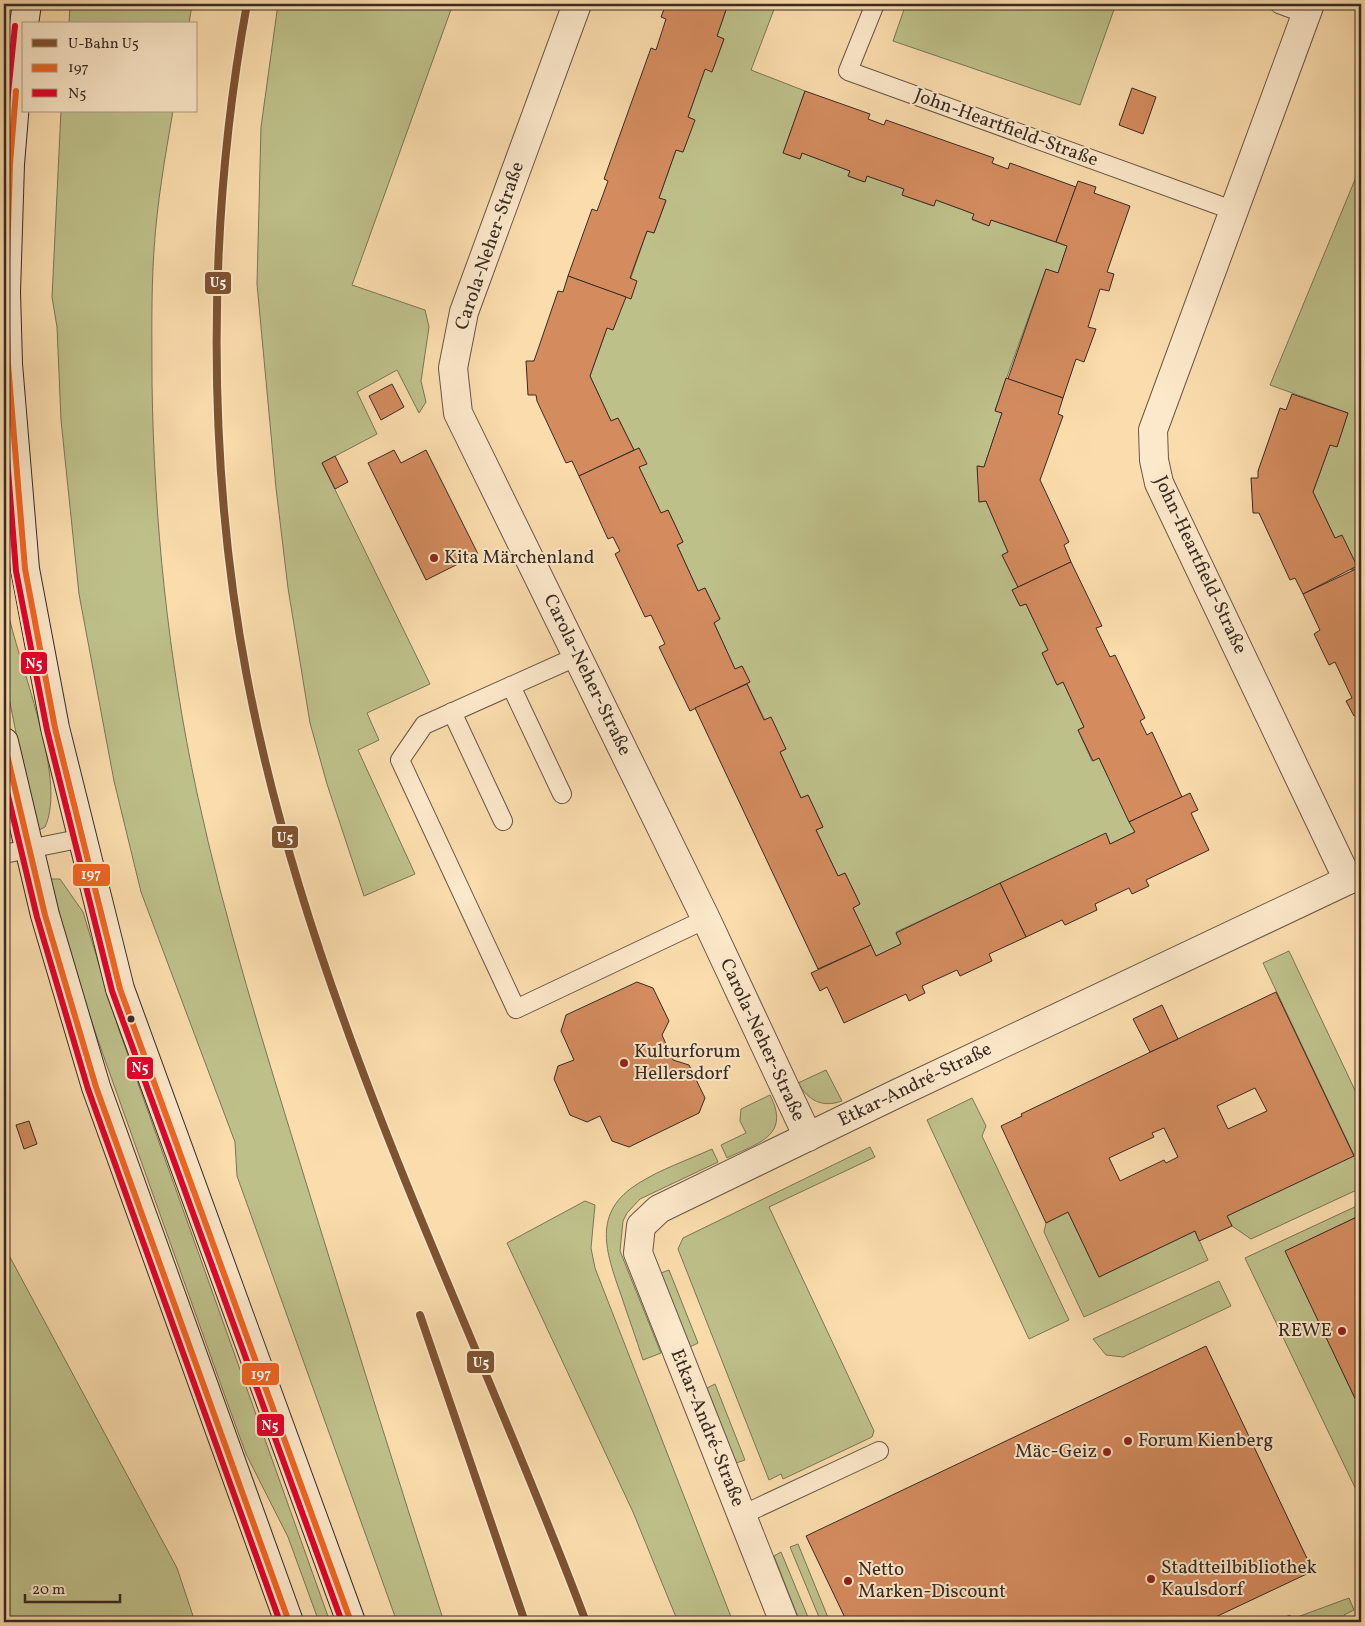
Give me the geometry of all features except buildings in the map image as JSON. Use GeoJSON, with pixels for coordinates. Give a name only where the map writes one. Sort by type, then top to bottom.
{"type":"FeatureCollection","features":[{"type":"Feature","properties":{"kind":"street"},"geometry":{"type":"LineString","coordinates":[[24,22],[27,4]]}},
{"type":"Feature","properties":{"kind":"street","name":"Carola-Neher-Straße"},"geometry":{"type":"LineString","coordinates":[[577,4],[464,312],[453,368],[458,413],[706,919],[808,1137]]}},
{"type":"Feature","properties":{"kind":"street","name":"John-Heartfield-Straße"},"geometry":{"type":"LineString","coordinates":[[1308,9],[1232,210],[1153,430],[1154,460],[1159,483],[1355,877]]}},
{"type":"Feature","properties":{"kind":"street"},"geometry":{"type":"LineString","coordinates":[[22,45],[10,164],[6,292],[8,364],[25,569],[55,728],[120,989],[351,1622]]}},
{"type":"Feature","properties":{"kind":"street"},"geometry":{"type":"LineString","coordinates":[[4,742],[16,851],[45,915],[96,1087],[289,1622]]}},
{"type":"Feature","properties":{"kind":"street","name":"Etkar-André-Straße"},"geometry":{"type":"LineString","coordinates":[[784,1622],[638,1254],[641,1226],[658,1209],[1355,877]]}},
{"type":"Feature","properties":{"kind":"lane","name":"John-Heartfield-Straße"},"geometry":{"type":"LineString","coordinates":[[875,4],[848,71],[1232,210]]}},
{"type":"Feature","properties":{"kind":"lane","name":"John-Heartfield-Straße"},"geometry":{"type":"LineString","coordinates":[[1279,4],[1308,9]]}},
{"type":"Feature","properties":{"kind":"lane"},"geometry":{"type":"LineString","coordinates":[[578,656],[424,725],[400,760],[516,1009],[706,919]]}},
{"type":"Feature","properties":{"kind":"lane"},"geometry":{"type":"LineString","coordinates":[[511,686],[562,794]]}},
{"type":"Feature","properties":{"kind":"lane"},"geometry":{"type":"LineString","coordinates":[[452,712],[503,821]]}},
{"type":"Feature","properties":{"kind":"lane"},"geometry":{"type":"LineString","coordinates":[[16,851],[83,838]]}},
{"type":"Feature","properties":{"kind":"lane"},"geometry":{"type":"LineString","coordinates":[[742,1515],[879,1451]]}},
{"type":"Feature","properties":{"kind":"green space"},"geometry":{"type":"Polygon","coordinates":[[[70,4],[192,4],[189,22],[69,22],[70,4]]]}},
{"type":"Feature","properties":{"kind":"green space"},"geometry":{"type":"Polygon","coordinates":[[[278,4],[453,4],[352,285],[425,310],[429,327],[421,381],[426,402],[419,413],[397,370],[357,392],[377,434],[322,463],[430,684],[367,713],[379,740],[358,750],[415,874],[364,896],[327,784],[310,723],[288,588],[276,488],[257,284],[261,127],[278,4]]]}},
{"type":"Feature","properties":{"kind":"green space"},"geometry":{"type":"Polygon","coordinates":[[[728,4],[776,4],[751,70],[805,91],[783,153],[800,159],[802,153],[850,171],[848,176],[864,182],[867,176],[904,189],[902,195],[933,206],[936,200],[974,214],[972,220],[988,225],[991,220],[1067,246],[1058,273],[1046,269],[995,410],[1002,413],[984,467],[978,466],[979,502],[986,501],[1008,552],[1002,555],[1018,587],[1012,590],[1020,606],[1026,604],[1048,650],[1042,653],[1057,685],[1063,682],[1084,727],[1078,730],[1092,761],[1099,758],[1135,832],[1110,844],[1106,834],[896,932],[901,944],[876,956],[853,908],[860,904],[845,873],[838,876],[816,830],[823,827],[808,795],[801,798],[780,752],[786,749],[765,720],[747,684],[750,682],[742,666],[735,669],[714,623],[720,619],[705,588],[698,591],[677,545],[683,542],[668,510],[661,513],[639,467],[646,464],[639,448],[634,450],[618,418],[611,421],[590,376],[607,328],[613,330],[647,231],[654,233],[666,201],[659,198],[676,150],[683,152],[694,120],[688,117],[705,69],[712,71],[724,39],[717,36],[728,4]]]}},
{"type":"Feature","properties":{"kind":"green space"},"geometry":{"type":"Polygon","coordinates":[[[906,4],[1116,4],[1080,105],[893,41],[906,4]]]}},
{"type":"Feature","properties":{"kind":"green space"},"geometry":{"type":"Polygon","coordinates":[[[61,112],[173,112],[155,232],[152,300],[153,435],[164,589],[187,742],[208,841],[246,985],[356,1344],[444,1622],[397,1622],[237,1176],[235,1142],[141,892],[114,781],[79,594],[61,420],[57,327],[52,297],[61,112]]]}},
{"type":"Feature","properties":{"kind":"green space"},"geometry":{"type":"Polygon","coordinates":[[[1361,165],[1361,579],[1356,569],[1351,570],[1357,566],[1335,538],[1313,492],[1330,445],[1337,446],[1348,413],[1270,385],[1361,165]]]}},
{"type":"Feature","properties":{"kind":"green space"},"geometry":{"type":"Polygon","coordinates":[[[4,581],[5,597],[12,630],[46,750],[50,780],[50,806],[45,827],[39,830],[32,812],[4,673],[4,581]]]}},
{"type":"Feature","properties":{"kind":"green space"},"geometry":{"type":"Polygon","coordinates":[[[49,879],[60,879],[83,912],[119,1030],[330,1622],[319,1622],[288,1537],[246,1454],[100,1046],[73,966],[49,879]]]}},
{"type":"Feature","properties":{"kind":"green space"},"geometry":{"type":"Polygon","coordinates":[[[1289,951],[1361,1103],[1361,1188],[1251,1239],[1232,1226],[1227,1216],[1354,1155],[1263,963],[1289,951]]]}},
{"type":"Feature","properties":{"kind":"green space"},"geometry":{"type":"Polygon","coordinates":[[[826,1070],[842,1101],[828,1104],[817,1101],[811,1098],[798,1083],[826,1070]]]}},
{"type":"Feature","properties":{"kind":"green space"},"geometry":{"type":"Polygon","coordinates":[[[770,1095],[775,1109],[776,1120],[774,1129],[760,1142],[727,1158],[721,1145],[746,1133],[740,1121],[741,1109],[770,1095]]]}},
{"type":"Feature","properties":{"kind":"green space"},"geometry":{"type":"Polygon","coordinates":[[[972,1098],[986,1126],[982,1136],[1069,1320],[1029,1339],[927,1120],[972,1098]]]}},
{"type":"Feature","properties":{"kind":"green space"},"geometry":{"type":"Polygon","coordinates":[[[870,1147],[875,1157],[769,1207],[874,1431],[872,1437],[783,1479],[781,1474],[769,1480],[678,1249],[683,1238],[870,1147]]]}},
{"type":"Feature","properties":{"kind":"green space"},"geometry":{"type":"Polygon","coordinates":[[[712,1149],[718,1162],[640,1199],[627,1213],[623,1221],[620,1251],[661,1353],[643,1360],[615,1279],[607,1248],[608,1220],[614,1207],[624,1194],[639,1183],[665,1169],[712,1149]]]}},
{"type":"Feature","properties":{"kind":"green space"},"geometry":{"type":"Polygon","coordinates":[[[585,1201],[595,1205],[591,1248],[595,1268],[733,1622],[678,1622],[633,1512],[507,1243],[585,1201]]]}},
{"type":"Feature","properties":{"kind":"green space"},"geometry":{"type":"Polygon","coordinates":[[[1361,1204],[1361,1215],[1286,1251],[1361,1411],[1361,1500],[1245,1258],[1361,1204]]]}},
{"type":"Feature","properties":{"kind":"green space"},"geometry":{"type":"Polygon","coordinates":[[[1068,1212],[1099,1277],[1195,1231],[1208,1260],[1084,1317],[1044,1232],[1046,1223],[1068,1212]]]}},
{"type":"Feature","properties":{"kind":"green space"},"geometry":{"type":"Polygon","coordinates":[[[4,1246],[177,1568],[195,1622],[4,1622],[4,1246]]]}},
{"type":"Feature","properties":{"kind":"green space"},"geometry":{"type":"Polygon","coordinates":[[[669,1270],[698,1343],[690,1347],[661,1273],[669,1270]]]}},
{"type":"Feature","properties":{"kind":"green space"},"geometry":{"type":"Polygon","coordinates":[[[1219,1281],[1231,1306],[1123,1357],[1106,1355],[1093,1339],[1219,1281]]]}},
{"type":"Feature","properties":{"kind":"green space"},"geometry":{"type":"Polygon","coordinates":[[[715,1384],[745,1460],[736,1463],[707,1388],[715,1384]]]}},
{"type":"Feature","properties":{"kind":"green space"},"geometry":{"type":"Polygon","coordinates":[[[798,1544],[829,1620],[821,1622],[790,1547],[798,1544]]]}},
{"type":"Feature","properties":{"kind":"green space"},"geometry":{"type":"Polygon","coordinates":[[[781,1552],[810,1622],[800,1622],[774,1556],[781,1552]]]}},
{"type":"Feature","properties":{"kind":"green space"},"geometry":{"type":"Polygon","coordinates":[[[1349,1598],[1354,1610],[1344,1615],[1347,1622],[1273,1622],[1290,1615],[1292,1619],[1349,1598]]]}},
{"type":"Feature","properties":{"kind":"metro line","name":"U5"},"geometry":{"type":"LineString","coordinates":[[247,4],[234,86],[224,170],[219,255],[218,426],[224,511],[234,595],[256,720],[276,807],[288,849],[314,934],[343,1018],[401,1170],[557,1546],[586,1622]]}},
{"type":"Feature","properties":{"kind":"metro line","name":"U5"},"geometry":{"type":"LineString","coordinates":[[420,1315],[525,1622]]}},
{"type":"Feature","properties":{"kind":"transit line","name":"N5"},"geometry":{"type":"LineString","coordinates":[[4,133],[15,26]]}},
{"type":"Feature","properties":{"kind":"transit line","name":"197"},"geometry":{"type":"LineString","coordinates":[[16,91],[10,164],[6,292],[8,364],[25,569],[55,728],[120,989],[351,1622]]}},
{"type":"Feature","properties":{"kind":"transit line","name":"N5"},"geometry":{"type":"LineString","coordinates":[[4,419],[16,571],[47,730],[112,991],[342,1622]]}},
{"type":"Feature","properties":{"kind":"transit line","name":"197"},"geometry":{"type":"LineString","coordinates":[[4,742],[45,915],[96,1087],[289,1622]]}},
{"type":"Feature","properties":{"kind":"transit line","name":"N5"},"geometry":{"type":"LineString","coordinates":[[4,779],[37,917],[88,1089],[280,1622]]}},
{"type":"Feature","properties":{"kind":"place","name":"Kita Märchenland"},"geometry":{"type":"Point","coordinates":[434,558]}},
{"type":"Feature","properties":{"kind":"place","name":"Kulturforum Hellersdorf"},"geometry":{"type":"Point","coordinates":[624,1063]}},
{"type":"Feature","properties":{"kind":"place","name":"REWE"},"geometry":{"type":"Point","coordinates":[1342,1331]}},
{"type":"Feature","properties":{"kind":"place","name":"Forum Kienberg"},"geometry":{"type":"Point","coordinates":[1128,1441]}},
{"type":"Feature","properties":{"kind":"place","name":"Mäc-Geiz"},"geometry":{"type":"Point","coordinates":[1107,1452]}},
{"type":"Feature","properties":{"kind":"place","name":"Stadtteilbibliothek Kaulsdorf"},"geometry":{"type":"Point","coordinates":[1151,1579]}},
{"type":"Feature","properties":{"kind":"place","name":"Netto Marken-Discount"},"geometry":{"type":"Point","coordinates":[848,1581]}}]}
